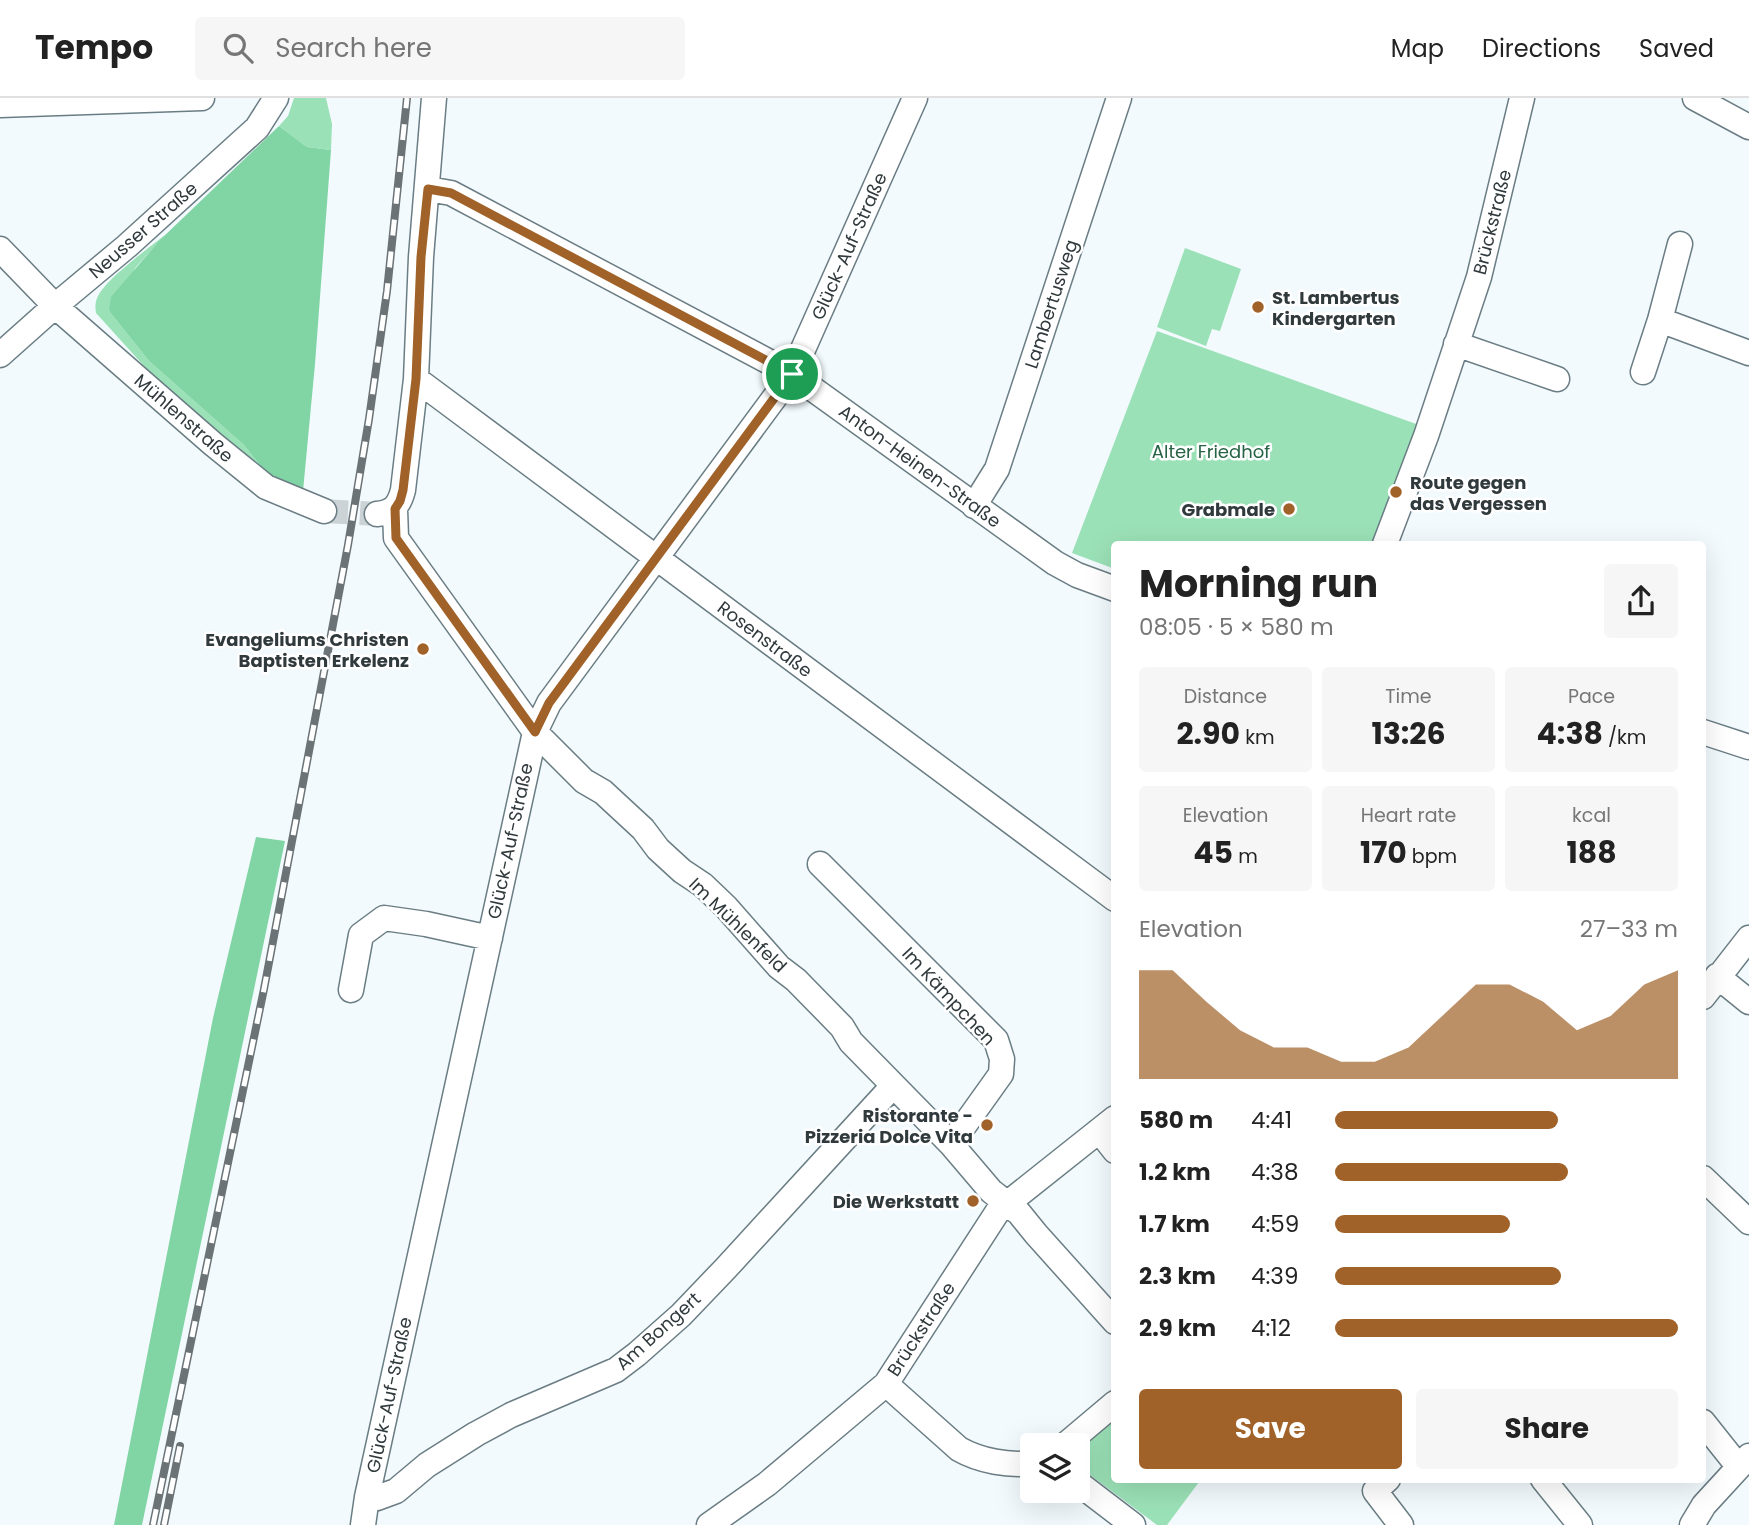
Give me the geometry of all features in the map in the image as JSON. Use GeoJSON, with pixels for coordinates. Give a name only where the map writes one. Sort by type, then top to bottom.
{"type":"FeatureCollection","features":[{"type":"Feature","properties":{"kind":"street"},"geometry":{"type":"LineString","coordinates":[[0,105],[202,98]]}},
{"type":"Feature","properties":{"kind":"street","name":"Neusser Straße"},"geometry":{"type":"LineString","coordinates":[[0,355],[127,246],[257,128],[276,98]]}},
{"type":"Feature","properties":{"kind":"street"},"geometry":{"type":"LineString","coordinates":[[416,379],[421,257],[433,98]]}},
{"type":"Feature","properties":{"kind":"street","name":"Glück-Auf-Straße"},"geometry":{"type":"LineString","coordinates":[[363,1525],[535,732],[549,703],[792,374],[915,98]]}},
{"type":"Feature","properties":{"kind":"street","name":"Lambertusweg"},"geometry":{"type":"LineString","coordinates":[[974,506],[997,469],[1119,98]]}},
{"type":"Feature","properties":{"kind":"street","name":"Brückstraße"},"geometry":{"type":"LineString","coordinates":[[1386,541],[1426,436],[1479,277],[1522,98]]}},
{"type":"Feature","properties":{"kind":"street"},"geometry":{"type":"LineString","coordinates":[[1695,98],[1749,127]]}},
{"type":"Feature","properties":{"kind":"street","name":"Anton-Heinen-Straße"},"geometry":{"type":"LineString","coordinates":[[428,189],[451,193],[792,374],[1055,563],[1077,575],[1111,588]]}},
{"type":"Feature","properties":{"kind":"street"},"geometry":{"type":"LineString","coordinates":[[1643,372],[1680,244]]}},
{"type":"Feature","properties":{"kind":"street","name":"Mühlenstraße"},"geometry":{"type":"LineString","coordinates":[[0,249],[55,306],[266,487],[324,511]]}},
{"type":"Feature","properties":{"kind":"street"},"geometry":{"type":"LineString","coordinates":[[1660,320],[1749,353]]}},
{"type":"Feature","properties":{"kind":"street"},"geometry":{"type":"LineString","coordinates":[[1456,344],[1557,379]]}},
{"type":"Feature","properties":{"kind":"street","name":"Im Mühlenfeld"},"geometry":{"type":"LineString","coordinates":[[416,379],[403,490],[400,501],[386,512],[396,538],[535,732],[584,781],[603,792],[643,829],[658,849],[682,871],[703,885],[726,907],[779,967],[796,980],[842,1027],[851,1042],[951,1144],[991,1191],[1019,1213],[1111,1318]]}},
{"type":"Feature","properties":{"kind":"street","name":"Rosenstraße"},"geometry":{"type":"LineString","coordinates":[[416,379],[1111,896]]}},
{"type":"Feature","properties":{"kind":"street"},"geometry":{"type":"LineString","coordinates":[[1706,733],[1749,747]]}},
{"type":"Feature","properties":{"kind":"street","name":"Im Kämpchen"},"geometry":{"type":"LineString","coordinates":[[820,864],[996,1040],[1002,1059],[1001,1074],[951,1144]]}},
{"type":"Feature","properties":{"kind":"street","name":"Glück-Auf-Straße"},"geometry":{"type":"LineString","coordinates":[[351,990],[361,935],[384,918],[490,938]]}},
{"type":"Feature","properties":{"kind":"street"},"geometry":{"type":"LineString","coordinates":[[1706,992],[1749,938]]}},
{"type":"Feature","properties":{"kind":"street"},"geometry":{"type":"LineString","coordinates":[[1717,976],[1749,1002]]}},
{"type":"Feature","properties":{"kind":"street","name":"Am Bongert"},"geometry":{"type":"LineString","coordinates":[[367,1497],[377,1499],[396,1491],[427,1465],[476,1434],[522,1410],[616,1370],[637,1354],[681,1315],[726,1268],[893,1086]]}},
{"type":"Feature","properties":{"kind":"street","name":"Brückstraße"},"geometry":{"type":"LineString","coordinates":[[709,1525],[767,1484],[886,1384],[998,1211],[1007,1202],[1066,1155],[1110,1134]]}},
{"type":"Feature","properties":{"kind":"street"},"geometry":{"type":"LineString","coordinates":[[1706,1181],[1749,1223]]}},
{"type":"Feature","properties":{"kind":"street"},"geometry":{"type":"LineString","coordinates":[[886,1384],[959,1450],[981,1459],[1020,1462]]}},
{"type":"Feature","properties":{"kind":"street"},"geometry":{"type":"LineString","coordinates":[[1080,1433],[1111,1407]]}},
{"type":"Feature","properties":{"kind":"street"},"geometry":{"type":"LineString","coordinates":[[1692,1525],[1704,1505],[1744,1461],[1706,1425]]}},
{"type":"Feature","properties":{"kind":"street"},"geometry":{"type":"LineString","coordinates":[[1384,1483],[1375,1491],[1401,1525]]}},
{"type":"Feature","properties":{"kind":"street"},"geometry":{"type":"LineString","coordinates":[[1546,1483],[1580,1525]]}},
{"type":"Feature","properties":{"kind":"street"},"geometry":{"type":"LineString","coordinates":[[1090,1492],[1133,1525]]}},
{"type":"Feature","properties":{"kind":"green space"},"geometry":{"type":"Polygon","coordinates":[[[294,98],[326,98],[332,124],[331,150],[307,147],[279,126],[288,116],[294,98]]]}},
{"type":"Feature","properties":{"kind":"green space"},"geometry":{"type":"Polygon","coordinates":[[[279,126],[307,147],[331,150],[303,491],[283,484],[263,469],[244,445],[149,361],[109,311],[111,297],[160,240],[279,126]]]}},
{"type":"Feature","properties":{"kind":"green space"},"geometry":{"type":"Polygon","coordinates":[[[166,234],[136,267],[109,311],[149,361],[244,445],[263,469],[232,446],[153,376],[96,313],[96,300],[103,288],[166,234]]]}},
{"type":"Feature","properties":{"kind":"green space"},"geometry":{"type":"Polygon","coordinates":[[[1185,248],[1241,269],[1220,331],[1212,329],[1206,346],[1157,327],[1185,248]]]}},
{"type":"Feature","properties":{"kind":"green space","name":"Alter Friedhof"},"geometry":{"type":"Polygon","coordinates":[[[1157,331],[1419,425],[1373,541],[1111,541],[1111,568],[1072,553],[1157,331]]]}},
{"type":"Feature","properties":{"kind":"green space"},"geometry":{"type":"Polygon","coordinates":[[[256,837],[285,841],[142,1525],[114,1525],[213,1018],[256,837]]]}},
{"type":"Feature","properties":{"kind":"green space"},"geometry":{"type":"Polygon","coordinates":[[[1111,1423],[1111,1483],[1198,1483],[1167,1525],[1157,1525],[1090,1475],[1090,1441],[1111,1423]]]}},
{"type":"Feature","properties":{"kind":"tunnel"},"geometry":{"type":"LineString","coordinates":[[324,511],[377,514]]}},
{"type":"Feature","properties":{"kind":"railway"},"geometry":{"type":"LineString","coordinates":[[153,1525],[264,989],[348,545],[387,291],[407,98]]}},
{"type":"Feature","properties":{"kind":"railway"},"geometry":{"type":"LineString","coordinates":[[164,1525],[180,1446]]}},
{"type":"Feature","properties":{"kind":"place","name":"St. Lambertus Kindergarten"},"geometry":{"type":"Point","coordinates":[1258,307]}},
{"type":"Feature","properties":{"kind":"place","name":"Route gegen das Vergessen"},"geometry":{"type":"Point","coordinates":[1396,492]}},
{"type":"Feature","properties":{"kind":"place","name":"Grabmale"},"geometry":{"type":"Point","coordinates":[1289,509]}},
{"type":"Feature","properties":{"kind":"place","name":"Evangeliums Christen Baptisten Erkelenz"},"geometry":{"type":"Point","coordinates":[423,649]}},
{"type":"Feature","properties":{"kind":"place","name":"Ristorante - Pizzeria Dolce Vita"},"geometry":{"type":"Point","coordinates":[987,1125]}},
{"type":"Feature","properties":{"kind":"place","name":"Die Werkstatt"},"geometry":{"type":"Point","coordinates":[973,1201]}},
{"type":"Feature","properties":{"kind":"route"},"geometry":{"type":"LineString","coordinates":[[428,189],[451,193],[792,374],[549,703],[535,732],[396,538],[395,509],[403,490],[416,379],[421,257],[428,189]]}}]}
